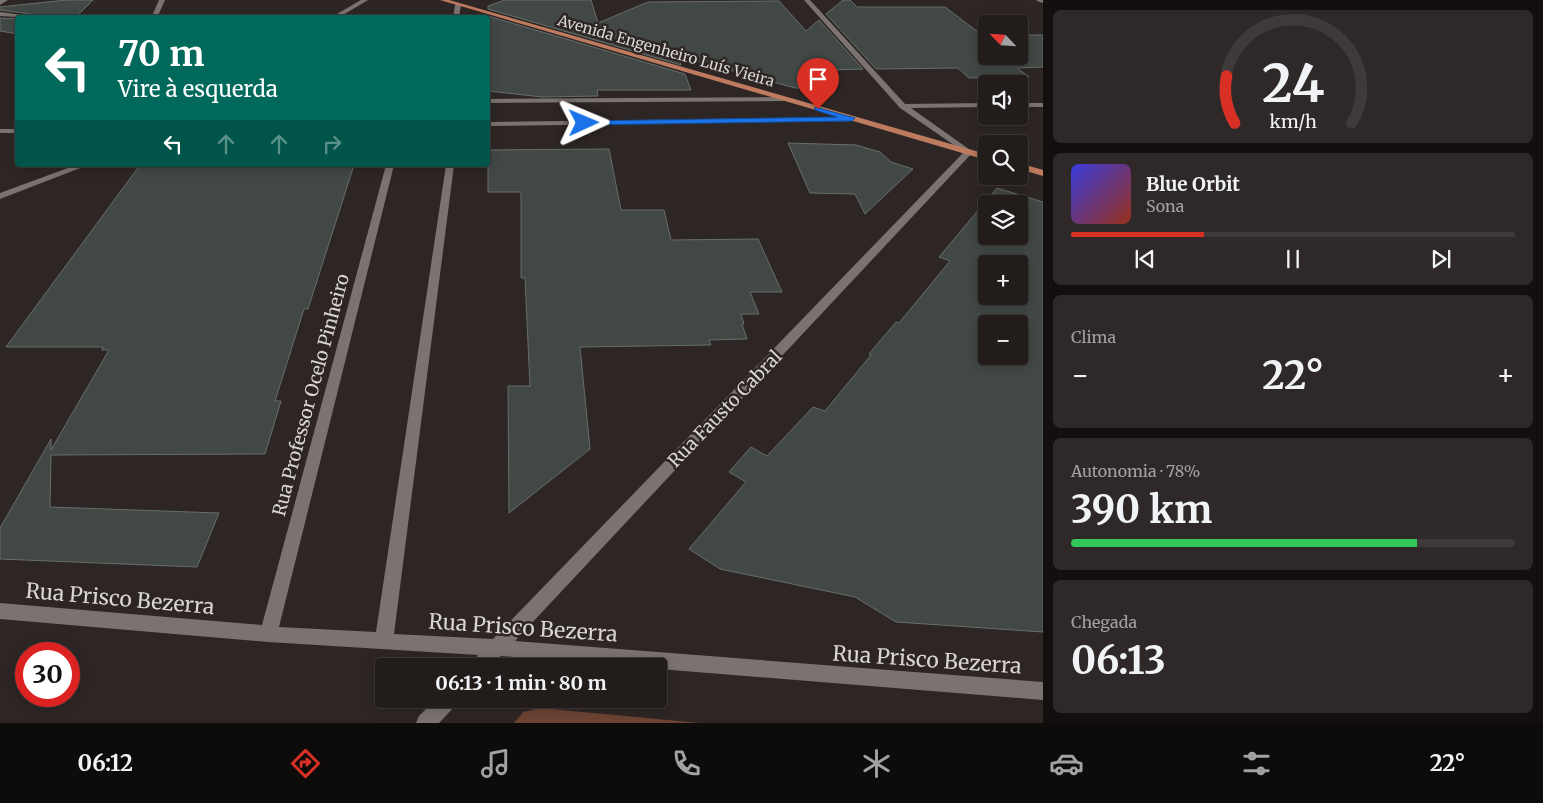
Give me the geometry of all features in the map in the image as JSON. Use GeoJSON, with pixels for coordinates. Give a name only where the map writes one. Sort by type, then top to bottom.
{"type":"FeatureCollection","features":[{"type":"Feature","properties":{"kind":"main road","name":"Avenida Engenheiro Luís Vieira"},"geometry":{"type":"LineString","coordinates":[[443,0],[978,155]]}},
{"type":"Feature","properties":{"kind":"main road"},"geometry":{"type":"LineString","coordinates":[[1028,169],[1043,173]]}},
{"type":"Feature","properties":{"kind":"street"},"geometry":{"type":"LineString","coordinates":[[0,3],[5,0]]}},
{"type":"Feature","properties":{"kind":"street"},"geometry":{"type":"LineString","coordinates":[[155,15],[162,0]]}},
{"type":"Feature","properties":{"kind":"street"},"geometry":{"type":"LineString","coordinates":[[338,15],[365,0]]}},
{"type":"Feature","properties":{"kind":"street"},"geometry":{"type":"LineString","coordinates":[[807,0],[903,106],[969,152]]}},
{"type":"Feature","properties":{"kind":"street"},"geometry":{"type":"LineString","coordinates":[[1039,0],[1043,1]]}},
{"type":"Feature","properties":{"kind":"street"},"geometry":{"type":"LineString","coordinates":[[456,15],[458,4]]}},
{"type":"Feature","properties":{"kind":"street"},"geometry":{"type":"LineString","coordinates":[[0,14],[15,16]]}},
{"type":"Feature","properties":{"kind":"street"},"geometry":{"type":"LineString","coordinates":[[490,101],[784,99]]}},
{"type":"Feature","properties":{"kind":"street"},"geometry":{"type":"LineString","coordinates":[[903,106],[978,105]]}},
{"type":"Feature","properties":{"kind":"street"},"geometry":{"type":"LineString","coordinates":[[1028,105],[1043,105]]}},
{"type":"Feature","properties":{"kind":"street"},"geometry":{"type":"LineString","coordinates":[[490,124],[852,118]]}},
{"type":"Feature","properties":{"kind":"street"},"geometry":{"type":"LineString","coordinates":[[0,131],[15,131]]}},
{"type":"Feature","properties":{"kind":"street","name":"Rua Fausto Cabral"},"geometry":{"type":"LineString","coordinates":[[488,658],[969,152]]}},
{"type":"Feature","properties":{"kind":"street"},"geometry":{"type":"LineString","coordinates":[[0,196],[79,167]]}},
{"type":"Feature","properties":{"kind":"street","name":"Rua Professor Ocelo Pinheiro"},"geometry":{"type":"LineString","coordinates":[[268,634],[389,167]]}},
{"type":"Feature","properties":{"kind":"street"},"geometry":{"type":"LineString","coordinates":[[384,640],[450,167]]}},
{"type":"Feature","properties":{"kind":"street","name":"Rua Prisco Bezerra"},"geometry":{"type":"LineString","coordinates":[[0,611],[268,634],[498,648],[1043,691]]}},
{"type":"Feature","properties":{"kind":"street"},"geometry":{"type":"LineString","coordinates":[[426,723],[440,708]]}},
{"type":"Feature","properties":{"kind":"shaded area"},"geometry":{"type":"Polygon","coordinates":[[[540,708],[700,723],[514,723],[523,712],[540,708]]]}},
{"type":"Feature","properties":{"kind":"building"},"geometry":{"type":"Polygon","coordinates":[[[66,0],[93,0],[78,15],[32,15],[0,10],[0,7],[66,0]]]}},
{"type":"Feature","properties":{"kind":"building"},"geometry":{"type":"Polygon","coordinates":[[[505,0],[591,0],[598,23],[648,2],[779,1],[806,31],[819,20],[863,69],[833,70],[839,77],[822,78],[829,87],[795,88],[678,56],[681,65],[488,9],[488,6],[505,0]]]}},
{"type":"Feature","properties":{"kind":"building"},"geometry":{"type":"Polygon","coordinates":[[[843,0],[850,0],[857,7],[945,7],[978,32],[978,65],[1028,65],[1028,35],[1043,35],[1043,67],[1017,68],[1026,75],[978,75],[978,78],[969,78],[958,68],[876,69],[826,14],[843,0]]]}},
{"type":"Feature","properties":{"kind":"building"},"geometry":{"type":"Polygon","coordinates":[[[490,17],[685,74],[691,90],[597,90],[598,96],[542,97],[490,91],[490,17]]]}},
{"type":"Feature","properties":{"kind":"building"},"geometry":{"type":"Polygon","coordinates":[[[0,18],[15,19],[15,34],[0,31],[0,18]]]}},
{"type":"Feature","properties":{"kind":"building"},"geometry":{"type":"Polygon","coordinates":[[[788,143],[856,145],[880,152],[891,162],[913,169],[865,214],[855,194],[810,193],[788,143]]]}},
{"type":"Feature","properties":{"kind":"building"},"geometry":{"type":"Polygon","coordinates":[[[609,149],[621,210],[664,210],[671,240],[758,239],[782,292],[750,292],[759,314],[741,314],[747,339],[709,340],[711,345],[580,347],[590,449],[509,513],[508,386],[530,386],[525,278],[521,278],[521,192],[488,192],[490,150],[609,149]]]}},
{"type":"Feature","properties":{"kind":"building"},"geometry":{"type":"Polygon","coordinates":[[[139,167],[353,167],[308,309],[304,309],[275,401],[281,401],[265,454],[51,455],[50,507],[219,513],[197,567],[0,559],[0,528],[51,439],[51,450],[109,350],[102,350],[103,347],[6,347],[139,167]]]}},
{"type":"Feature","properties":{"kind":"building"},"geometry":{"type":"Polygon","coordinates":[[[997,188],[1020,195],[991,195],[997,188]]]}},
{"type":"Feature","properties":{"kind":"building"},"geometry":{"type":"Polygon","coordinates":[[[1028,197],[1043,202],[1043,632],[896,622],[855,597],[720,569],[689,549],[746,482],[729,472],[751,447],[767,456],[813,407],[825,411],[871,355],[869,354],[896,322],[899,323],[950,261],[939,257],[978,211],[978,245],[1028,245],[1028,197]]]}},
{"type":"Feature","properties":{"kind":"route"},"geometry":{"type":"LineString","coordinates":[[584,123],[852,118],[818,109]]}}]}
